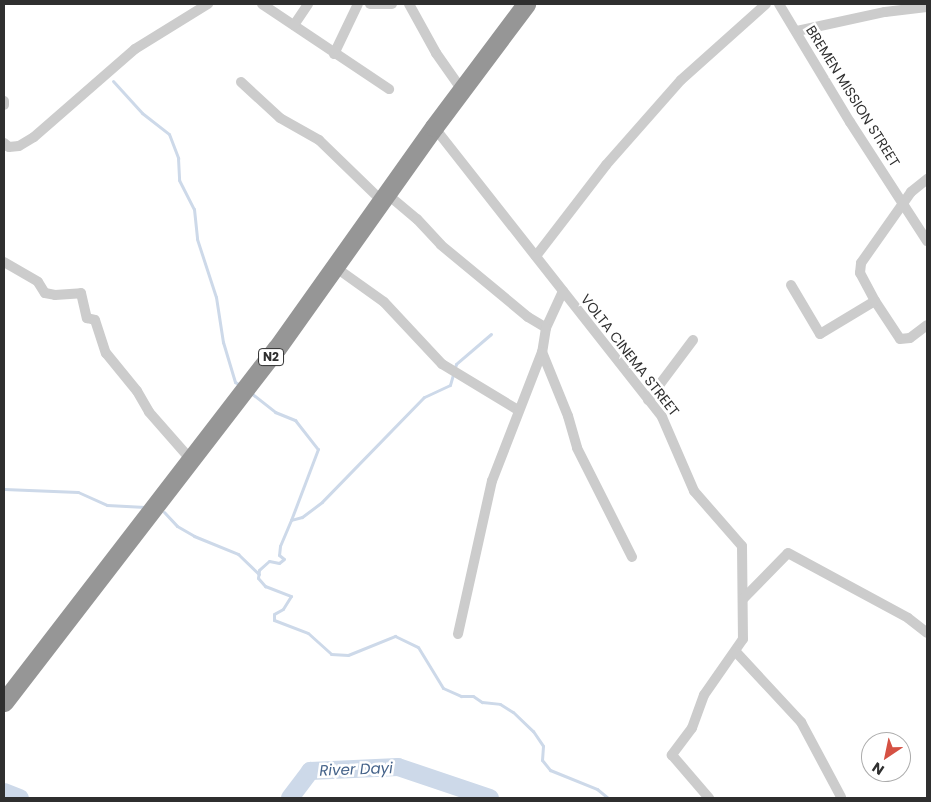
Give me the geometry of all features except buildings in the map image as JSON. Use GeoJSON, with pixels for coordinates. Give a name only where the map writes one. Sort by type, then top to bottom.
{"type":"FeatureCollection","features":[{"type":"Feature","properties":{"kind":"highway","name":"N2"},"geometry":{"type":"LineString","coordinates":[[4,702],[192,461],[335,267],[434,127],[526,4]]}},
{"type":"Feature","properties":{"kind":"street"},"geometry":{"type":"LineString","coordinates":[[4,143],[9,147],[19,146],[34,137],[135,48],[208,4]]}},
{"type":"Feature","properties":{"kind":"street"},"geometry":{"type":"LineString","coordinates":[[262,4],[334,54],[389,89]]}},
{"type":"Feature","properties":{"kind":"street"},"geometry":{"type":"LineString","coordinates":[[294,25],[308,4]]}},
{"type":"Feature","properties":{"kind":"street"},"geometry":{"type":"LineString","coordinates":[[334,54],[358,4]]}},
{"type":"Feature","properties":{"kind":"street"},"geometry":{"type":"LineString","coordinates":[[370,4],[392,4]]}},
{"type":"Feature","properties":{"kind":"street"},"geometry":{"type":"LineString","coordinates":[[410,4],[436,53],[462,90]]}},
{"type":"Feature","properties":{"kind":"street"},"geometry":{"type":"LineString","coordinates":[[536,256],[606,165],[685,76],[766,4]]}},
{"type":"Feature","properties":{"kind":"street","name":"BREMEN MISSION STREET"},"geometry":{"type":"LineString","coordinates":[[779,4],[797,31],[850,122],[927,241]]}},
{"type":"Feature","properties":{"kind":"street"},"geometry":{"type":"LineString","coordinates":[[797,31],[898,6],[927,7]]}},
{"type":"Feature","properties":{"kind":"street"},"geometry":{"type":"LineString","coordinates":[[241,82],[280,118],[319,140],[384,198],[417,219],[441,245],[528,317],[546,328]]}},
{"type":"Feature","properties":{"kind":"street","name":"VOLTA CINEMA STREET"},"geometry":{"type":"LineString","coordinates":[[434,127],[648,400],[670,431],[694,491],[742,546],[744,634],[736,652],[704,695],[692,728],[672,755],[708,798]]}},
{"type":"Feature","properties":{"kind":"street"},"geometry":{"type":"LineString","coordinates":[[927,179],[903,202],[861,263],[860,273],[875,301],[900,339],[910,338],[927,325]]}},
{"type":"Feature","properties":{"kind":"street"},"geometry":{"type":"LineString","coordinates":[[4,262],[38,282],[45,293],[55,295],[81,294],[87,318],[95,320],[106,353],[137,391],[149,412],[192,461]]}},
{"type":"Feature","properties":{"kind":"street"},"geometry":{"type":"LineString","coordinates":[[335,267],[384,302],[442,364],[518,410]]}},
{"type":"Feature","properties":{"kind":"street"},"geometry":{"type":"LineString","coordinates":[[791,285],[820,334],[824,334],[875,301]]}},
{"type":"Feature","properties":{"kind":"street"},"geometry":{"type":"LineString","coordinates":[[458,634],[492,481],[542,352],[546,328],[563,290]]}},
{"type":"Feature","properties":{"kind":"street"},"geometry":{"type":"LineString","coordinates":[[648,400],[693,340]]}},
{"type":"Feature","properties":{"kind":"street"},"geometry":{"type":"LineString","coordinates":[[542,352],[568,416],[577,448],[632,557]]}},
{"type":"Feature","properties":{"kind":"street"},"geometry":{"type":"LineString","coordinates":[[743,599],[788,553],[908,618],[927,633]]}},
{"type":"Feature","properties":{"kind":"street"},"geometry":{"type":"LineString","coordinates":[[736,652],[801,722],[841,797]]}},
{"type":"Feature","properties":{"kind":"waterway"},"geometry":{"type":"LineString","coordinates":[[113,81],[142,113],[169,134],[178,158],[179,180],[194,209],[197,239],[216,297],[223,342],[235,382],[240,385]]}},
{"type":"Feature","properties":{"kind":"waterway"},"geometry":{"type":"LineString","coordinates":[[491,334],[456,364],[450,385],[424,397],[322,502],[302,517],[291,520],[280,546],[279,555],[284,559],[279,563],[269,561],[259,570],[258,578],[265,586],[291,596],[283,609],[274,614],[274,620],[308,633],[331,654],[348,655],[395,636],[418,647],[443,688],[461,696],[473,696],[482,702],[500,704],[513,712],[533,731],[543,746],[542,760],[550,770],[597,789],[608,798]]}},
{"type":"Feature","properties":{"kind":"waterway"},"geometry":{"type":"LineString","coordinates":[[251,393],[275,412],[295,420],[318,449],[291,520]]}},
{"type":"Feature","properties":{"kind":"waterway"},"geometry":{"type":"LineString","coordinates":[[4,489],[78,492],[107,505],[145,507]]}},
{"type":"Feature","properties":{"kind":"waterway"},"geometry":{"type":"LineString","coordinates":[[164,512],[177,526],[194,536],[238,554],[259,574]]}},
{"type":"Feature","properties":{"kind":"waterway","name":"River Dayi"},"geometry":{"type":"LineString","coordinates":[[290,798],[310,771],[398,767],[490,798]]}},
{"type":"Feature","properties":{"kind":"waterway","name":"River Dayi"},"geometry":{"type":"LineString","coordinates":[[4,792],[20,798]]}}]}
